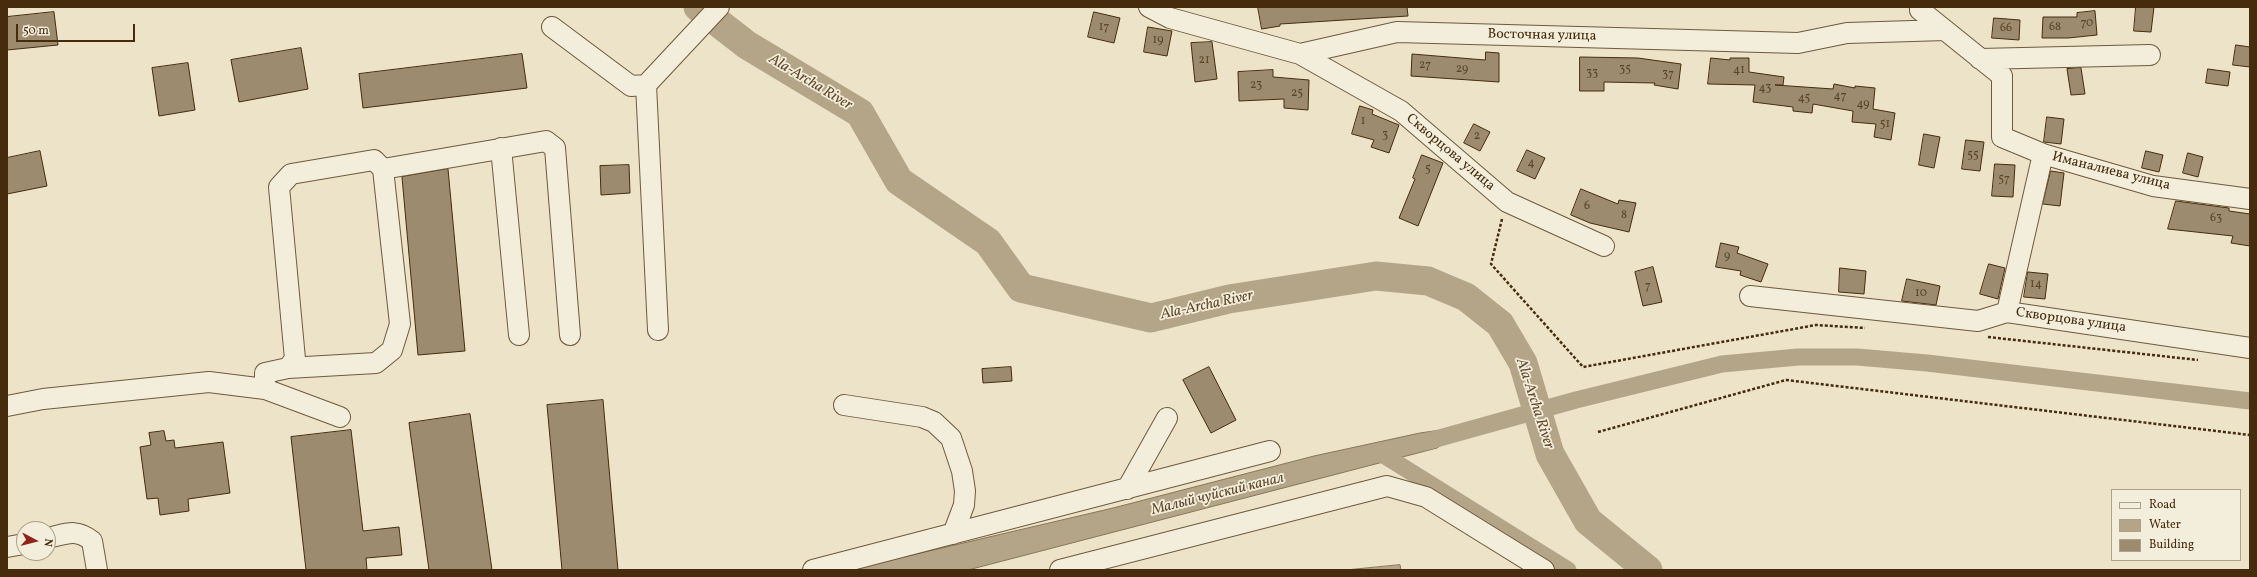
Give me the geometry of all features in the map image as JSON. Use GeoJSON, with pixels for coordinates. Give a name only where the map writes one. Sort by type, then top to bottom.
{"type":"FeatureCollection","features":[{"type":"Feature","properties":{"kind":"street"},"geometry":{"type":"LineString","coordinates":[[658,330],[646,86],[719,7]]}},
{"type":"Feature","properties":{"kind":"street","name":"Восточная улица"},"geometry":{"type":"LineString","coordinates":[[1149,7],[1170,18],[1300,54],[1397,32],[1798,43],[1847,32],[1945,30]]}},
{"type":"Feature","properties":{"kind":"street"},"geometry":{"type":"LineString","coordinates":[[1920,7],[1920,10],[1980,59],[2150,55]]}},
{"type":"Feature","properties":{"kind":"street"},"geometry":{"type":"LineString","coordinates":[[552,27],[631,86],[646,86]]}},
{"type":"Feature","properties":{"kind":"street","name":"Скворцова улица"},"geometry":{"type":"LineString","coordinates":[[1300,54],[1401,111],[1507,202],[1604,246]]}},
{"type":"Feature","properties":{"kind":"street","name":"Иманалиева улица"},"geometry":{"type":"LineString","coordinates":[[1980,59],[2002,76],[2002,137],[2042,154],[2153,186],[2250,199]]}},
{"type":"Feature","properties":{"kind":"street"},"geometry":{"type":"LineString","coordinates":[[383,169],[546,141],[555,148],[570,334]]}},
{"type":"Feature","properties":{"kind":"street"},"geometry":{"type":"LineString","coordinates":[[501,148],[519,335]]}},
{"type":"Feature","properties":{"kind":"street"},"geometry":{"type":"LineString","coordinates":[[2007,312],[2042,154]]}},
{"type":"Feature","properties":{"kind":"street"},"geometry":{"type":"LineString","coordinates":[[265,389],[265,373],[288,368],[376,363],[392,350],[400,324],[383,169],[374,160],[291,174],[279,187],[295,358],[288,368]]}},
{"type":"Feature","properties":{"kind":"street","name":"Скворцова улица"},"geometry":{"type":"LineString","coordinates":[[1750,296],[1978,321],[2007,312],[2250,348]]}},
{"type":"Feature","properties":{"kind":"street"},"geometry":{"type":"LineString","coordinates":[[7,406],[42,399],[209,382],[265,389],[340,417]]}},
{"type":"Feature","properties":{"kind":"street"},"geometry":{"type":"LineString","coordinates":[[844,405],[922,416],[934,422],[951,438],[962,471],[965,491],[964,505],[953,534]]}},
{"type":"Feature","properties":{"kind":"street"},"geometry":{"type":"LineString","coordinates":[[1127,489],[1166,418]]}},
{"type":"Feature","properties":{"kind":"street"},"geometry":{"type":"LineString","coordinates":[[813,570],[1270,452]]}},
{"type":"Feature","properties":{"kind":"street"},"geometry":{"type":"LineString","coordinates":[[1060,570],[1387,486],[1426,497],[1544,570]]}},
{"type":"Feature","properties":{"kind":"street"},"geometry":{"type":"LineString","coordinates":[[56,536],[74,532],[85,535],[92,541],[98,570]]}},
{"type":"Feature","properties":{"kind":"path"},"geometry":{"type":"LineString","coordinates":[[1507,202],[1491,264],[1583,367],[1816,324],[1871,329]]}},
{"type":"Feature","properties":{"kind":"path"},"geometry":{"type":"LineString","coordinates":[[1982,337],[2203,360]]}},
{"type":"Feature","properties":{"kind":"path"},"geometry":{"type":"LineString","coordinates":[[1598,432],[1786,380],[2250,435]]}},
{"type":"Feature","properties":{"kind":"water","name":"Малый чуйский канал"},"geometry":{"type":"Polygon","coordinates":[[[1444,430],[1448,441],[1437,448],[968,570],[848,570],[1113,508],[1314,456],[1420,433],[1444,430]]]}},
{"type":"Feature","properties":{"kind":"water"},"geometry":{"type":"Polygon","coordinates":[[[1400,565],[1401,570],[1346,570],[1400,565]]]}},
{"type":"Feature","properties":{"kind":"building"},"geometry":{"type":"Polygon","coordinates":[[[1258,7],[1407,7],[1408,16],[1280,24],[1280,26],[1262,29],[1258,7]]]}},
{"type":"Feature","properties":{"kind":"building"},"geometry":{"type":"Polygon","coordinates":[[[2136,7],[2154,7],[2151,32],[2134,31],[2136,7]]]}},
{"type":"Feature","properties":{"kind":"building"},"geometry":{"type":"Polygon","coordinates":[[[2095,11],[2097,35],[2068,38],[2042,38],[2043,17],[2077,17],[2077,13],[2095,11]]]}},
{"type":"Feature","properties":{"kind":"building"},"geometry":{"type":"Polygon","coordinates":[[[54,12],[58,45],[7,50],[7,17],[54,12]]]}},
{"type":"Feature","properties":{"kind":"building"},"geometry":{"type":"Polygon","coordinates":[[[1094,12],[1120,18],[1114,43],[1088,37],[1094,12]]]}},
{"type":"Feature","properties":{"kind":"building"},"geometry":{"type":"Polygon","coordinates":[[[1994,18],[2020,20],[2019,40],[1992,38],[1994,18]]]}},
{"type":"Feature","properties":{"kind":"building"},"geometry":{"type":"Polygon","coordinates":[[[1148,27],[1172,31],[1167,56],[1144,52],[1148,27]]]}},
{"type":"Feature","properties":{"kind":"building"},"geometry":{"type":"Polygon","coordinates":[[[1212,42],[1217,79],[1195,82],[1191,43],[1212,42]]]}},
{"type":"Feature","properties":{"kind":"building"},"geometry":{"type":"Polygon","coordinates":[[[2236,45],[2250,47],[2250,67],[2233,65],[2236,45]]]}},
{"type":"Feature","properties":{"kind":"building"},"geometry":{"type":"Polygon","coordinates":[[[301,48],[308,89],[239,102],[231,60],[301,48]]]}},
{"type":"Feature","properties":{"kind":"building"},"geometry":{"type":"Polygon","coordinates":[[[1486,52],[1499,53],[1499,82],[1411,76],[1412,54],[1485,60],[1486,52]]]}},
{"type":"Feature","properties":{"kind":"building"},"geometry":{"type":"Polygon","coordinates":[[[522,54],[527,88],[363,108],[359,74],[522,54]]]}},
{"type":"Feature","properties":{"kind":"building"},"geometry":{"type":"Polygon","coordinates":[[[1580,57],[1638,58],[1681,64],[1678,89],[1654,85],[1655,83],[1604,82],[1604,91],[1580,91],[1580,57]]]}},
{"type":"Feature","properties":{"kind":"building"},"geometry":{"type":"Polygon","coordinates":[[[1711,58],[1730,60],[1730,58],[1749,58],[1749,72],[1784,77],[1783,85],[1775,85],[1833,89],[1834,84],[1855,88],[1855,86],[1875,88],[1873,109],[1895,113],[1891,140],[1874,137],[1876,124],[1852,122],[1853,111],[1813,104],[1812,113],[1793,111],[1793,107],[1753,102],[1755,85],[1708,84],[1711,58]]]}},
{"type":"Feature","properties":{"kind":"building"},"geometry":{"type":"Polygon","coordinates":[[[188,63],[195,110],[159,116],[152,68],[188,63]]]}},
{"type":"Feature","properties":{"kind":"building"},"geometry":{"type":"Polygon","coordinates":[[[2081,68],[2085,94],[2071,95],[2067,69],[2081,68]]]}},
{"type":"Feature","properties":{"kind":"building"},"geometry":{"type":"Polygon","coordinates":[[[2208,69],[2230,72],[2228,86],[2206,83],[2208,69]]]}},
{"type":"Feature","properties":{"kind":"building"},"geometry":{"type":"Polygon","coordinates":[[[1273,70],[1273,77],[1309,80],[1308,110],[1284,108],[1284,99],[1239,101],[1238,72],[1273,70]]]}},
{"type":"Feature","properties":{"kind":"building"},"geometry":{"type":"Polygon","coordinates":[[[1360,106],[1373,110],[1372,114],[1399,125],[1389,153],[1371,147],[1374,140],[1352,134],[1360,106]]]}},
{"type":"Feature","properties":{"kind":"building"},"geometry":{"type":"Polygon","coordinates":[[[2047,117],[2064,119],[2061,144],[2044,142],[2047,117]]]}},
{"type":"Feature","properties":{"kind":"building"},"geometry":{"type":"Polygon","coordinates":[[[1474,124],[1490,132],[1480,151],[1464,143],[1474,124]]]}},
{"type":"Feature","properties":{"kind":"building"},"geometry":{"type":"Polygon","coordinates":[[[1924,134],[1940,137],[1934,168],[1919,165],[1924,134]]]}},
{"type":"Feature","properties":{"kind":"building"},"geometry":{"type":"Polygon","coordinates":[[[1966,140],[1984,142],[1980,171],[1962,169],[1966,140]]]}},
{"type":"Feature","properties":{"kind":"building"},"geometry":{"type":"Polygon","coordinates":[[[1527,150],[1545,158],[1535,179],[1517,171],[1527,150]]]}},
{"type":"Feature","properties":{"kind":"building"},"geometry":{"type":"Polygon","coordinates":[[[40,151],[47,186],[7,194],[7,158],[40,151]]]}},
{"type":"Feature","properties":{"kind":"building"},"geometry":{"type":"Polygon","coordinates":[[[2146,151],[2163,155],[2159,172],[2142,168],[2146,151]]]}},
{"type":"Feature","properties":{"kind":"building"},"geometry":{"type":"Polygon","coordinates":[[[2188,153],[2203,157],[2198,177],[2183,173],[2188,153]]]}},
{"type":"Feature","properties":{"kind":"building"},"geometry":{"type":"Polygon","coordinates":[[[1422,155],[1443,163],[1418,226],[1399,218],[1415,179],[1413,178],[1422,155]]]}},
{"type":"Feature","properties":{"kind":"building"},"geometry":{"type":"Polygon","coordinates":[[[1995,164],[2015,165],[2013,197],[1992,196],[1995,164]]]}},
{"type":"Feature","properties":{"kind":"building"},"geometry":{"type":"Polygon","coordinates":[[[629,165],[630,193],[601,195],[600,166],[629,165]]]}},
{"type":"Feature","properties":{"kind":"building"},"geometry":{"type":"Polygon","coordinates":[[[448,169],[465,351],[418,355],[402,177],[448,169]]]}},
{"type":"Feature","properties":{"kind":"building"},"geometry":{"type":"Polygon","coordinates":[[[2051,171],[2064,173],[2060,206],[2043,204],[2051,171]]]}},
{"type":"Feature","properties":{"kind":"building"},"geometry":{"type":"Polygon","coordinates":[[[1581,189],[1618,204],[1619,200],[1636,203],[1629,232],[1590,223],[1571,215],[1581,189]]]}},
{"type":"Feature","properties":{"kind":"building"},"geometry":{"type":"Polygon","coordinates":[[[2176,201],[2229,208],[2229,211],[2250,214],[2250,246],[2231,243],[2233,236],[2168,229],[2176,201]]]}},
{"type":"Feature","properties":{"kind":"building"},"geometry":{"type":"Polygon","coordinates":[[[1721,243],[1739,247],[1737,253],[1768,264],[1761,282],[1740,275],[1741,271],[1716,267],[1721,243]]]}},
{"type":"Feature","properties":{"kind":"building"},"geometry":{"type":"Polygon","coordinates":[[[1989,264],[2005,268],[1998,299],[1980,294],[1989,264]]]}},
{"type":"Feature","properties":{"kind":"building"},"geometry":{"type":"Polygon","coordinates":[[[1653,267],[1662,302],[1643,306],[1635,272],[1653,267]]]}},
{"type":"Feature","properties":{"kind":"building"},"geometry":{"type":"Polygon","coordinates":[[[1840,268],[1866,271],[1864,294],[1839,292],[1840,268]]]}},
{"type":"Feature","properties":{"kind":"building"},"geometry":{"type":"Polygon","coordinates":[[[2028,272],[2048,274],[2045,299],[2024,297],[2028,272]]]}},
{"type":"Feature","properties":{"kind":"building"},"geometry":{"type":"Polygon","coordinates":[[[1907,279],[1940,286],[1936,305],[1902,301],[1907,279]]]}},
{"type":"Feature","properties":{"kind":"building"},"geometry":{"type":"Polygon","coordinates":[[[1011,367],[1012,381],[983,383],[982,369],[1011,367]]]}},
{"type":"Feature","properties":{"kind":"building"},"geometry":{"type":"Polygon","coordinates":[[[1209,367],[1236,420],[1211,433],[1183,380],[1209,367]]]}},
{"type":"Feature","properties":{"kind":"building"},"geometry":{"type":"Polygon","coordinates":[[[603,400],[618,570],[562,570],[547,405],[603,400]]]}},
{"type":"Feature","properties":{"kind":"building"},"geometry":{"type":"Polygon","coordinates":[[[470,414],[492,570],[429,570],[409,423],[470,414]]]}},
{"type":"Feature","properties":{"kind":"building"},"geometry":{"type":"Polygon","coordinates":[[[351,430],[363,531],[399,527],[402,555],[366,558],[367,570],[306,570],[291,437],[351,430]]]}},
{"type":"Feature","properties":{"kind":"building"},"geometry":{"type":"Polygon","coordinates":[[[164,431],[166,441],[174,440],[175,448],[223,442],[230,493],[188,499],[189,511],[160,515],[158,498],[147,499],[140,447],[151,445],[149,433],[164,431]]]}},
{"type":"Feature","properties":{"kind":"waterway","name":"Ala-Archa River"},"geometry":{"type":"LineString","coordinates":[[698,7],[747,45],[860,113],[899,181],[988,242],[1021,288],[1151,318],[1229,299],[1376,276],[1428,281],[1466,297],[1500,324],[1523,363],[1550,454],[1588,521],[1648,570]]}},
{"type":"Feature","properties":{"kind":"waterway"},"geometry":{"type":"LineString","coordinates":[[1425,442],[1576,400],[1722,364],[1798,357],[1857,357],[1927,363],[2250,401]]}},
{"type":"Feature","properties":{"kind":"waterway"},"geometry":{"type":"LineString","coordinates":[[1382,454],[1568,570]]}}]}
